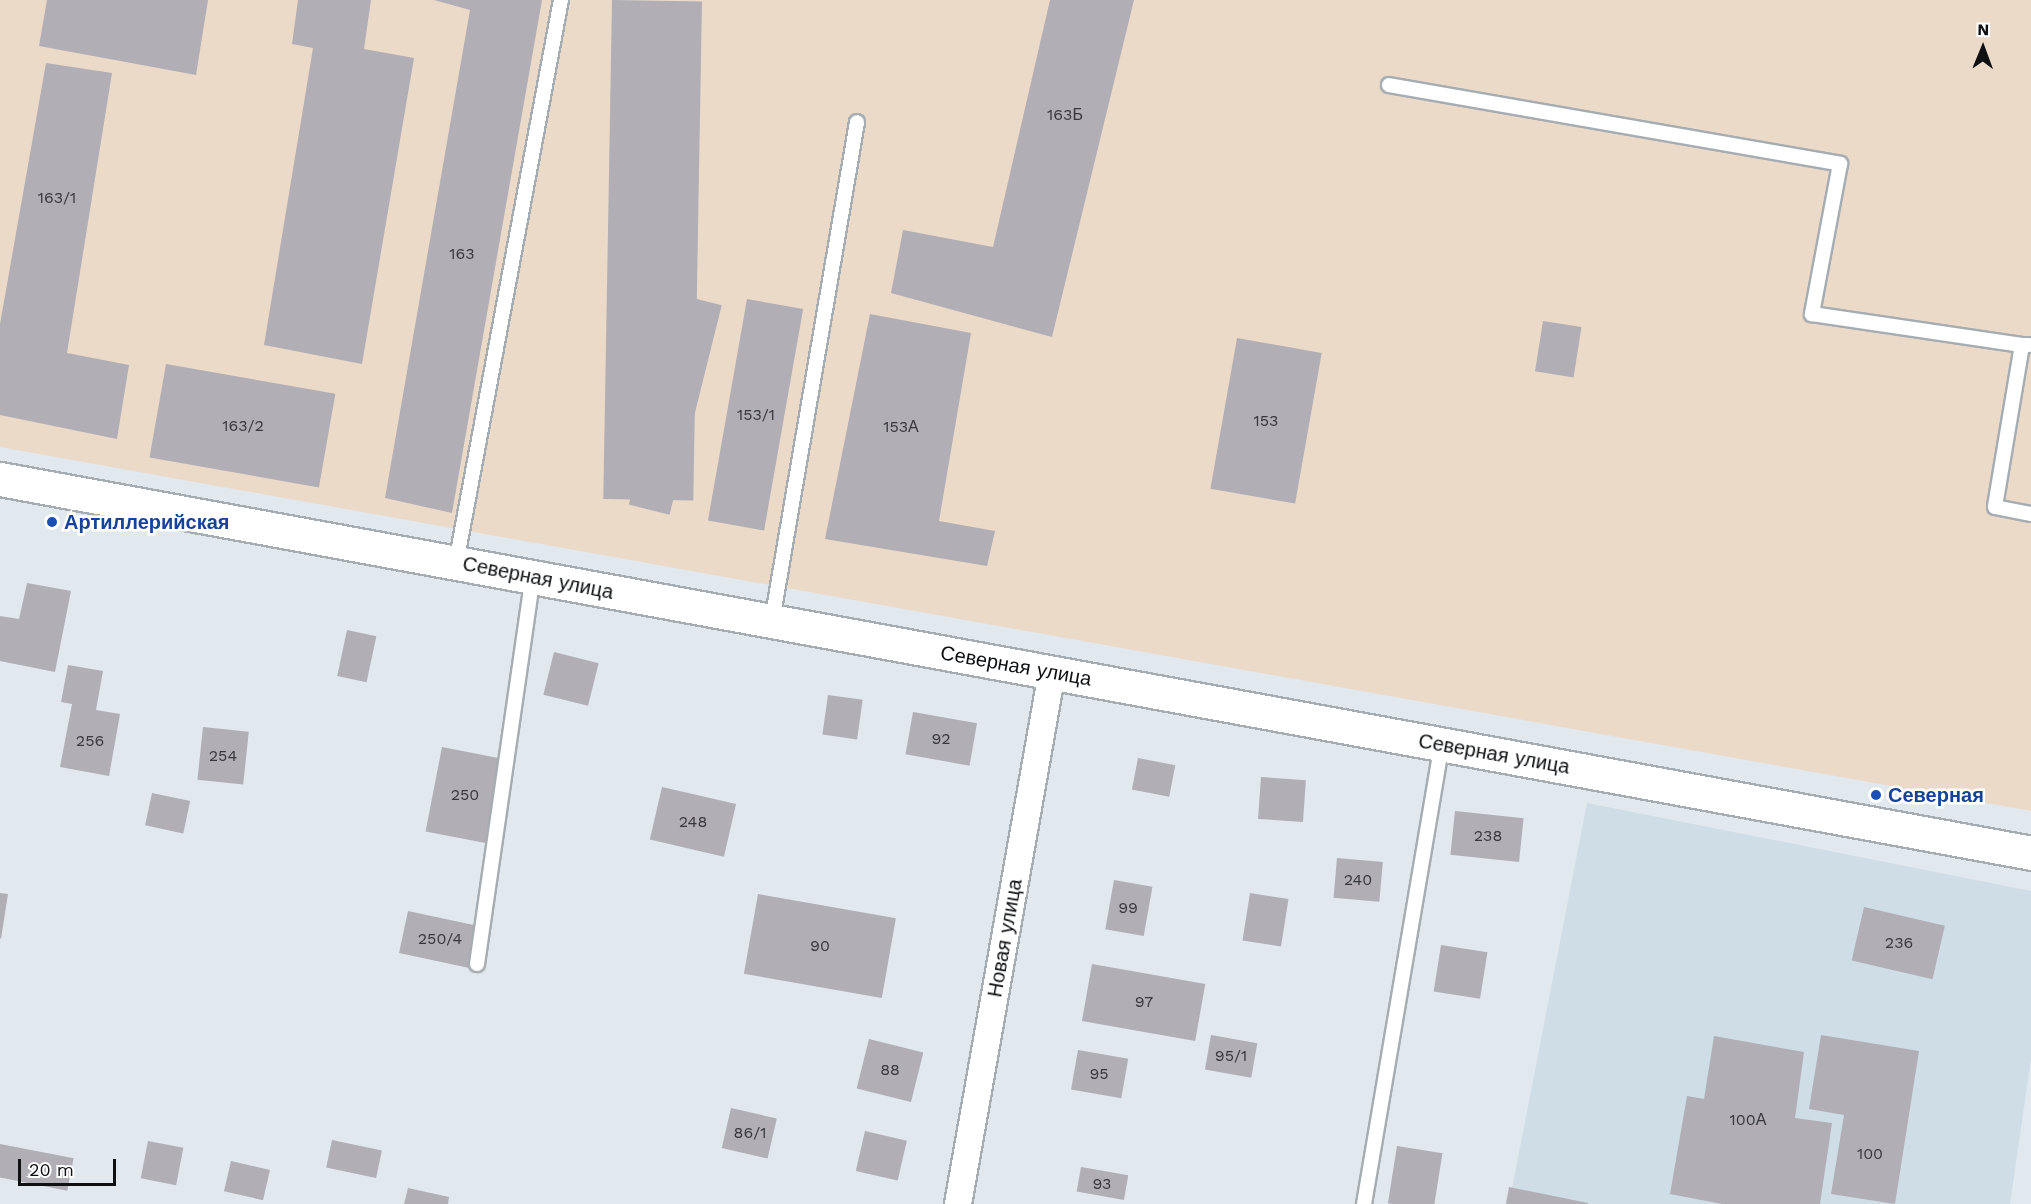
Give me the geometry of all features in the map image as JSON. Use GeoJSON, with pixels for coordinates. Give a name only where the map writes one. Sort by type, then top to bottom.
{"type":"FeatureCollection","features":[{"type":"Feature","properties":{"kind":"street","name":"Северная улица"},"geometry":{"type":"LineString","coordinates":[[0,479],[2031,853]]}},
{"type":"Feature","properties":{"kind":"street","name":"Новая улица"},"geometry":{"type":"LineString","coordinates":[[958,1204],[1052,672]]}},
{"type":"Feature","properties":{"kind":"lane"},"geometry":{"type":"LineString","coordinates":[[456,563],[561,0]]}},
{"type":"Feature","properties":{"kind":"lane"},"geometry":{"type":"LineString","coordinates":[[1389,85],[1840,164],[1812,314],[2027,345],[1995,507],[2031,514]]}},
{"type":"Feature","properties":{"kind":"lane"},"geometry":{"type":"LineString","coordinates":[[772,621],[857,122]]}},
{"type":"Feature","properties":{"kind":"lane"},"geometry":{"type":"LineString","coordinates":[[477,964],[533,577]]}},
{"type":"Feature","properties":{"kind":"lane"},"geometry":{"type":"LineString","coordinates":[[1364,1204],[1442,744]]}},
{"type":"Feature","properties":{"kind":"shaded area"},"geometry":{"type":"Polygon","coordinates":[[[0,0],[2031,0],[2031,811],[0,447],[0,0]]]}},
{"type":"Feature","properties":{"kind":"shaded area"},"geometry":{"type":"Polygon","coordinates":[[[1587,803],[2031,891],[2031,1059],[2010,1204],[1509,1204],[1587,803]]]}},
{"type":"Feature","properties":{"kind":"building"},"geometry":{"type":"Polygon","coordinates":[[[47,0],[208,0],[196,75],[39,46],[47,0]]]}},
{"type":"Feature","properties":{"kind":"building"},"geometry":{"type":"Polygon","coordinates":[[[298,0],[371,0],[364,49],[414,58],[362,364],[264,345],[313,48],[292,44],[298,0]]]}},
{"type":"Feature","properties":{"kind":"building"},"geometry":{"type":"Polygon","coordinates":[[[434,0],[542,0],[452,513],[385,498],[470,10],[434,0]]]}},
{"type":"Feature","properties":{"kind":"building"},"geometry":{"type":"Polygon","coordinates":[[[612,0],[702,2],[693,500],[603,499],[612,0]]]}},
{"type":"Feature","properties":{"kind":"building"},"geometry":{"type":"Polygon","coordinates":[[[1050,0],[1134,0],[1052,337],[891,293],[903,230],[993,247],[1050,0]]]}},
{"type":"Feature","properties":{"kind":"building"},"geometry":{"type":"Polygon","coordinates":[[[46,63],[112,73],[67,353],[129,365],[117,439],[0,415],[0,324],[46,63]]]}},
{"type":"Feature","properties":{"kind":"building"},"geometry":{"type":"Polygon","coordinates":[[[681,295],[722,305],[669,515],[629,505],[681,295]]]}},
{"type":"Feature","properties":{"kind":"building"},"geometry":{"type":"Polygon","coordinates":[[[747,299],[803,309],[764,530],[708,521],[747,299]]]}},
{"type":"Feature","properties":{"kind":"building"},"geometry":{"type":"Polygon","coordinates":[[[870,314],[971,333],[939,521],[995,531],[987,566],[825,539],[870,314]]]}},
{"type":"Feature","properties":{"kind":"building"},"geometry":{"type":"Polygon","coordinates":[[[1543,321],[1582,327],[1574,377],[1535,371],[1543,321]]]}},
{"type":"Feature","properties":{"kind":"building"},"geometry":{"type":"Polygon","coordinates":[[[1237,338],[1322,353],[1295,504],[1210,489],[1237,338]]]}},
{"type":"Feature","properties":{"kind":"building"},"geometry":{"type":"Polygon","coordinates":[[[166,364],[335,394],[319,487],[150,458],[166,364]]]}},
{"type":"Feature","properties":{"kind":"building"},"geometry":{"type":"Polygon","coordinates":[[[27,583],[71,591],[55,672],[0,661],[0,616],[19,619],[27,583]]]}},
{"type":"Feature","properties":{"kind":"building"},"geometry":{"type":"Polygon","coordinates":[[[347,630],[376,636],[367,682],[337,676],[347,630]]]}},
{"type":"Feature","properties":{"kind":"building"},"geometry":{"type":"Polygon","coordinates":[[[554,652],[599,663],[588,706],[543,695],[554,652]]]}},
{"type":"Feature","properties":{"kind":"building"},"geometry":{"type":"Polygon","coordinates":[[[68,665],[103,671],[96,710],[120,714],[109,776],[60,767],[72,704],[61,702],[68,665]]]}},
{"type":"Feature","properties":{"kind":"building"},"geometry":{"type":"Polygon","coordinates":[[[828,695],[863,700],[857,739],[822,735],[828,695]]]}},
{"type":"Feature","properties":{"kind":"building"},"geometry":{"type":"Polygon","coordinates":[[[913,712],[977,723],[970,766],[906,754],[913,712]]]}},
{"type":"Feature","properties":{"kind":"building"},"geometry":{"type":"Polygon","coordinates":[[[203,727],[249,732],[243,785],[197,780],[203,727]]]}},
{"type":"Feature","properties":{"kind":"building"},"geometry":{"type":"Polygon","coordinates":[[[442,747],[506,759],[489,844],[426,831],[442,747]]]}},
{"type":"Feature","properties":{"kind":"building"},"geometry":{"type":"Polygon","coordinates":[[[1138,758],[1175,765],[1169,797],[1132,789],[1138,758]]]}},
{"type":"Feature","properties":{"kind":"building"},"geometry":{"type":"Polygon","coordinates":[[[1261,777],[1306,780],[1303,822],[1258,819],[1261,777]]]}},
{"type":"Feature","properties":{"kind":"building"},"geometry":{"type":"Polygon","coordinates":[[[662,787],[736,804],[724,857],[650,840],[662,787]]]}},
{"type":"Feature","properties":{"kind":"building"},"geometry":{"type":"Polygon","coordinates":[[[152,793],[190,801],[183,833],[145,825],[152,793]]]}},
{"type":"Feature","properties":{"kind":"building"},"geometry":{"type":"Polygon","coordinates":[[[1455,811],[1524,818],[1519,862],[1450,855],[1455,811]]]}},
{"type":"Feature","properties":{"kind":"building"},"geometry":{"type":"Polygon","coordinates":[[[1337,858],[1383,862],[1379,902],[1334,898],[1337,858]]]}},
{"type":"Feature","properties":{"kind":"building"},"geometry":{"type":"Polygon","coordinates":[[[1114,880],[1152,887],[1144,936],[1105,929],[1114,880]]]}},
{"type":"Feature","properties":{"kind":"building"},"geometry":{"type":"Polygon","coordinates":[[[0,893],[8,894],[1,939],[0,938],[0,893]]]}},
{"type":"Feature","properties":{"kind":"building"},"geometry":{"type":"Polygon","coordinates":[[[1250,893],[1289,899],[1281,947],[1242,940],[1250,893]]]}},
{"type":"Feature","properties":{"kind":"building"},"geometry":{"type":"Polygon","coordinates":[[[758,894],[896,918],[882,998],[744,974],[758,894]]]}},
{"type":"Feature","properties":{"kind":"building"},"geometry":{"type":"Polygon","coordinates":[[[1864,907],[1945,926],[1933,979],[1852,961],[1864,907]]]}},
{"type":"Feature","properties":{"kind":"building"},"geometry":{"type":"Polygon","coordinates":[[[408,911],[479,926],[470,968],[399,953],[408,911]]]}},
{"type":"Feature","properties":{"kind":"building"},"geometry":{"type":"Polygon","coordinates":[[[1441,945],[1487,952],[1480,999],[1434,991],[1441,945]]]}},
{"type":"Feature","properties":{"kind":"building"},"geometry":{"type":"Polygon","coordinates":[[[1092,964],[1205,984],[1195,1041],[1082,1021],[1092,964]]]}},
{"type":"Feature","properties":{"kind":"building"},"geometry":{"type":"Polygon","coordinates":[[[1211,1035],[1257,1043],[1251,1078],[1205,1069],[1211,1035]]]}},
{"type":"Feature","properties":{"kind":"building"},"geometry":{"type":"Polygon","coordinates":[[[1821,1035],[1919,1051],[1895,1204],[1831,1194],[1844,1115],[1809,1109],[1821,1035]]]}},
{"type":"Feature","properties":{"kind":"building"},"geometry":{"type":"Polygon","coordinates":[[[1714,1036],[1804,1052],[1795,1118],[1832,1123],[1820,1204],[1722,1204],[1670,1194],[1687,1096],[1704,1099],[1714,1036]]]}},
{"type":"Feature","properties":{"kind":"building"},"geometry":{"type":"Polygon","coordinates":[[[869,1039],[923,1053],[911,1102],[857,1088],[869,1039]]]}},
{"type":"Feature","properties":{"kind":"building"},"geometry":{"type":"Polygon","coordinates":[[[1078,1050],[1128,1059],[1121,1098],[1071,1089],[1078,1050]]]}},
{"type":"Feature","properties":{"kind":"building"},"geometry":{"type":"Polygon","coordinates":[[[731,1108],[777,1119],[768,1159],[722,1148],[731,1108]]]}},
{"type":"Feature","properties":{"kind":"building"},"geometry":{"type":"Polygon","coordinates":[[[865,1131],[907,1141],[898,1181],[856,1171],[865,1131]]]}},
{"type":"Feature","properties":{"kind":"building"},"geometry":{"type":"Polygon","coordinates":[[[332,1140],[382,1151],[376,1178],[326,1167],[332,1140]]]}},
{"type":"Feature","properties":{"kind":"building"},"geometry":{"type":"Polygon","coordinates":[[[148,1141],[183,1148],[176,1185],[141,1178],[148,1141]]]}},
{"type":"Feature","properties":{"kind":"building"},"geometry":{"type":"Polygon","coordinates":[[[0,1144],[74,1158],[67,1191],[0,1178],[0,1144]]]}},
{"type":"Feature","properties":{"kind":"building"},"geometry":{"type":"Polygon","coordinates":[[[1397,1146],[1442,1153],[1434,1204],[1388,1203],[1397,1146]]]}},
{"type":"Feature","properties":{"kind":"building"},"geometry":{"type":"Polygon","coordinates":[[[231,1161],[270,1170],[263,1200],[224,1191],[231,1161]]]}},
{"type":"Feature","properties":{"kind":"building"},"geometry":{"type":"Polygon","coordinates":[[[1081,1167],[1128,1175],[1124,1200],[1077,1192],[1081,1167]]]}},
{"type":"Feature","properties":{"kind":"building"},"geometry":{"type":"Polygon","coordinates":[[[1509,1187],[1588,1203],[1588,1204],[1506,1204],[1509,1187]]]}},
{"type":"Feature","properties":{"kind":"building"},"geometry":{"type":"Polygon","coordinates":[[[408,1188],[449,1197],[448,1204],[404,1204],[408,1188]]]}},
{"type":"Feature","properties":{"kind":"place","name":"Артиллерийская"},"geometry":{"type":"Point","coordinates":[52,522]}},
{"type":"Feature","properties":{"kind":"place","name":"Северная"},"geometry":{"type":"Point","coordinates":[1876,795]}}]}
